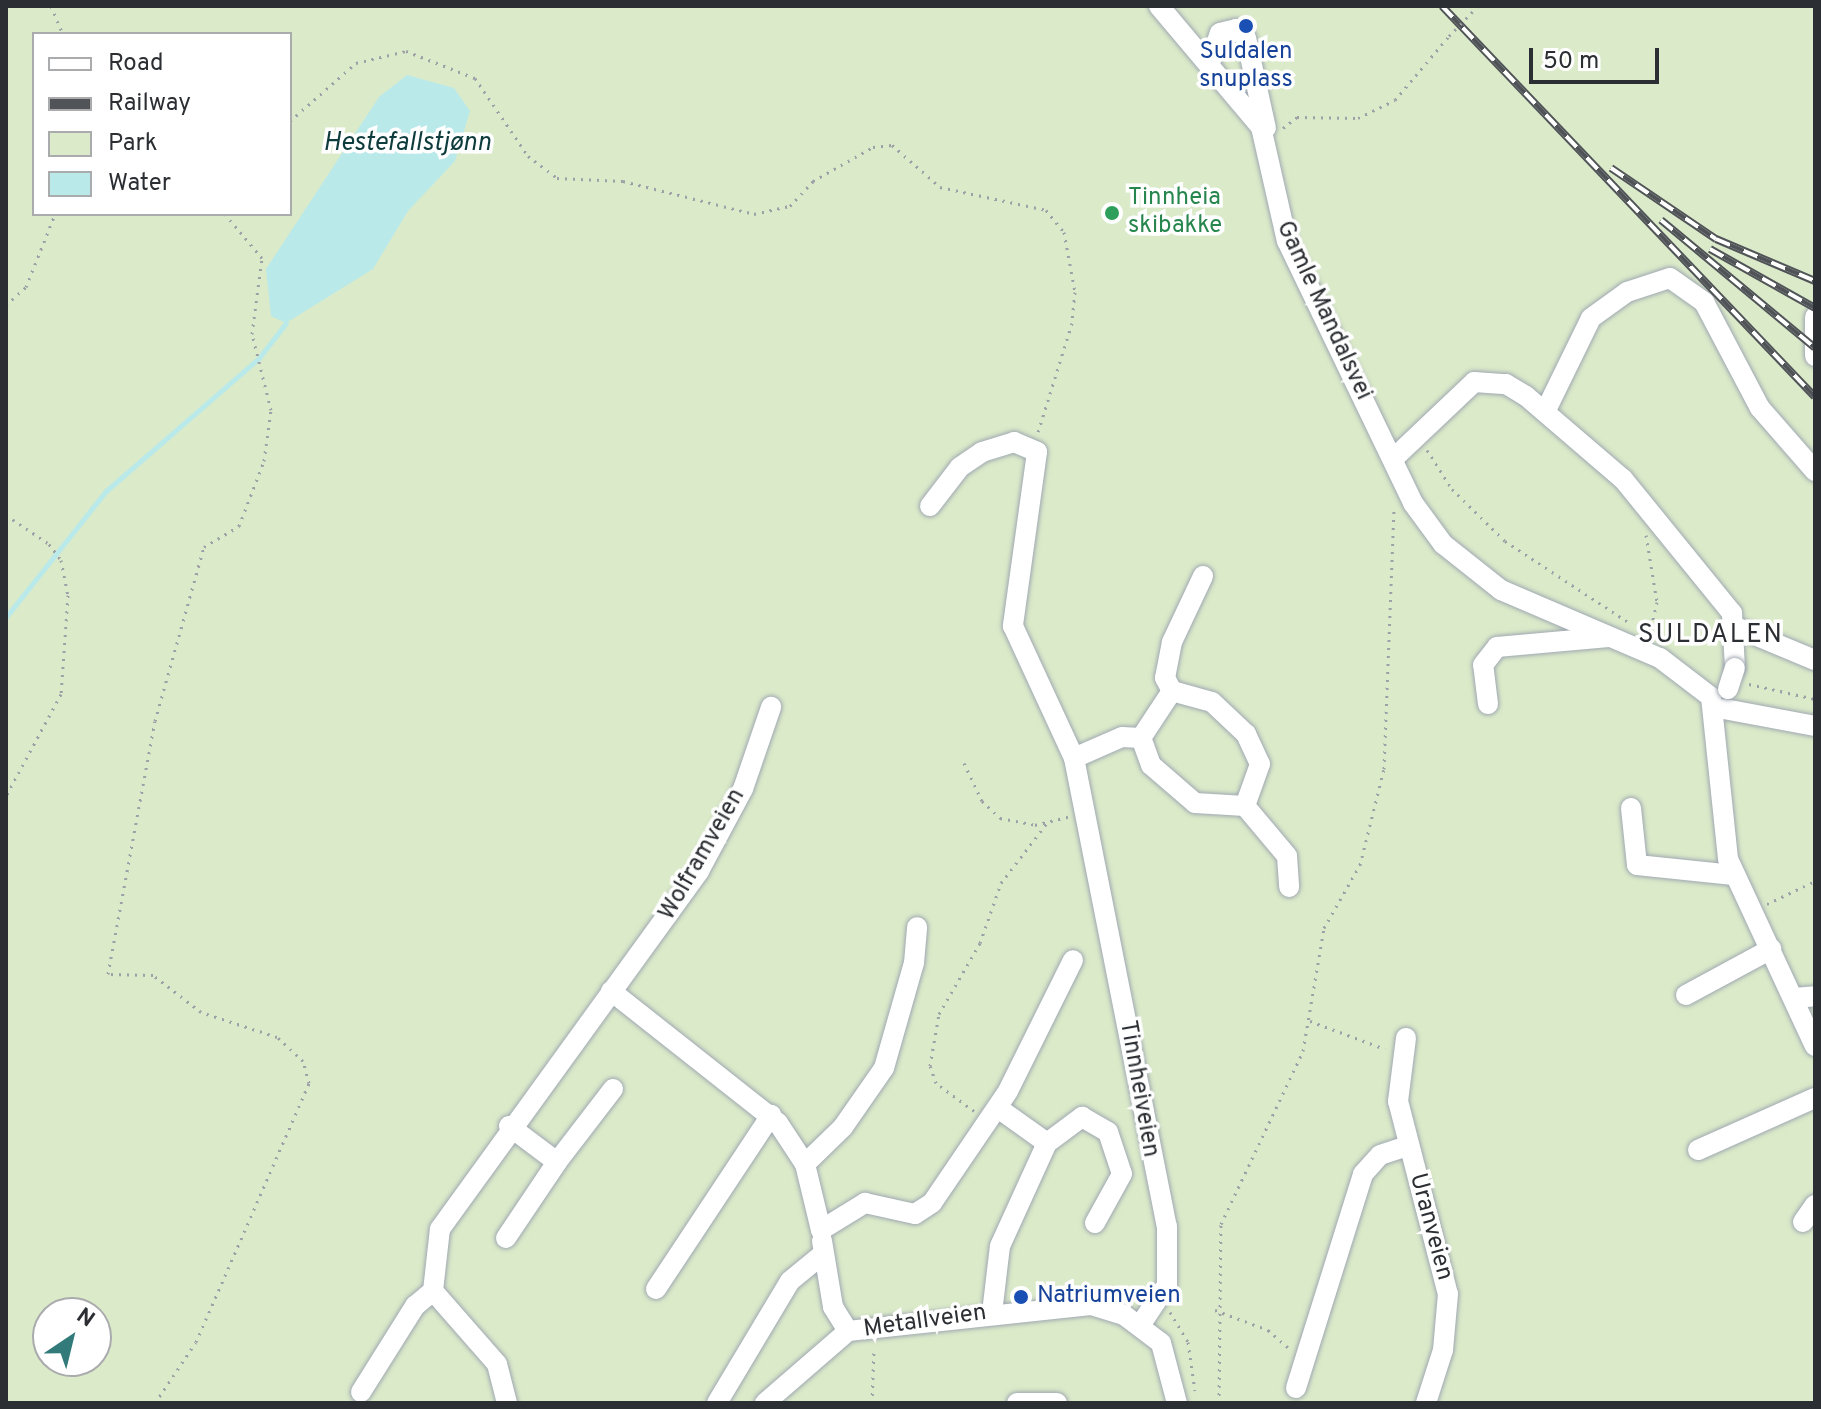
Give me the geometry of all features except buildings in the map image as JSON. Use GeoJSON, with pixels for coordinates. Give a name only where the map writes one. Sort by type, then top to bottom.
{"type":"FeatureCollection","features":[{"type":"Feature","properties":{"kind":"street","name":"Gamle Mandalsvei"},"geometry":{"type":"LineString","coordinates":[[1159,6],[1211,60],[1267,140],[1287,241],[1405,484],[1462,564],[1517,598],[1644,651],[1722,703]]}},
{"type":"Feature","properties":{"kind":"street"},"geometry":{"type":"LineString","coordinates":[[1211,60],[1220,33],[1236,29],[1246,38],[1267,140]]}},
{"type":"Feature","properties":{"kind":"street"},"geometry":{"type":"LineString","coordinates":[[1546,410],[1591,318],[1627,292],[1670,278],[1704,302],[1760,408],[1815,471]]}},
{"type":"Feature","properties":{"kind":"street"},"geometry":{"type":"LineString","coordinates":[[1815,317],[1815,356]]}},
{"type":"Feature","properties":{"kind":"street"},"geometry":{"type":"LineString","coordinates":[[1393,459],[1417,431],[1474,382],[1506,384],[1546,410],[1654,516],[1738,628],[1815,660]]}},
{"type":"Feature","properties":{"kind":"street"},"geometry":{"type":"LineString","coordinates":[[930,506],[960,467],[982,452],[1010,442],[1035,448]]}},
{"type":"Feature","properties":{"kind":"street","name":"Tinnheiveien"},"geometry":{"type":"LineString","coordinates":[[1035,448],[1039,467],[1024,516],[1013,626],[1074,758],[1167,1226],[1167,1285],[1141,1324]]}},
{"type":"Feature","properties":{"kind":"street"},"geometry":{"type":"LineString","coordinates":[[1203,576],[1172,642],[1165,678],[1172,691],[1212,702],[1246,734],[1260,764],[1245,806]]}},
{"type":"Feature","properties":{"kind":"street"},"geometry":{"type":"LineString","coordinates":[[1738,628],[1735,668],[1722,703],[1715,793],[1733,875],[1753,911],[1815,1046]]}},
{"type":"Feature","properties":{"kind":"street"},"geometry":{"type":"LineString","coordinates":[[1488,704],[1483,665],[1497,647],[1609,637]]}},
{"type":"Feature","properties":{"kind":"street"},"geometry":{"type":"LineString","coordinates":[[1141,738],[1172,691]]}},
{"type":"Feature","properties":{"kind":"street"},"geometry":{"type":"LineString","coordinates":[[1722,703],[1815,726]]}},
{"type":"Feature","properties":{"kind":"street","name":"Wolframveien"},"geometry":{"type":"LineString","coordinates":[[433,1291],[440,1229],[509,1126],[611,991],[714,846],[755,761],[771,707]]}},
{"type":"Feature","properties":{"kind":"street"},"geometry":{"type":"LineString","coordinates":[[1074,758],[1122,737],[1141,738]]}},
{"type":"Feature","properties":{"kind":"street"},"geometry":{"type":"LineString","coordinates":[[1141,738],[1161,780],[1195,803],[1245,806],[1287,856],[1289,887]]}},
{"type":"Feature","properties":{"kind":"street"},"geometry":{"type":"LineString","coordinates":[[1631,808],[1637,865],[1733,875]]}},
{"type":"Feature","properties":{"kind":"street"},"geometry":{"type":"LineString","coordinates":[[805,1164],[843,1127],[884,1068],[914,963],[917,927]]}},
{"type":"Feature","properties":{"kind":"street"},"geometry":{"type":"LineString","coordinates":[[1686,995],[1771,949]]}},
{"type":"Feature","properties":{"kind":"street"},"geometry":{"type":"LineString","coordinates":[[611,991],[771,1115],[805,1164],[821,1230],[865,1203],[921,1212],[993,1114],[1073,960]]}},
{"type":"Feature","properties":{"kind":"street"},"geometry":{"type":"LineString","coordinates":[[1794,998],[1815,996]]}},
{"type":"Feature","properties":{"kind":"street","name":"Uranveien"},"geometry":{"type":"LineString","coordinates":[[1403,1046],[1395,1086],[1407,1146],[1448,1294],[1441,1359],[1426,1403]]}},
{"type":"Feature","properties":{"kind":"street"},"geometry":{"type":"LineString","coordinates":[[506,1238],[557,1162],[613,1089]]}},
{"type":"Feature","properties":{"kind":"street"},"geometry":{"type":"LineString","coordinates":[[1698,1150],[1815,1098]]}},
{"type":"Feature","properties":{"kind":"street"},"geometry":{"type":"LineString","coordinates":[[993,1114],[1047,1143]]}},
{"type":"Feature","properties":{"kind":"street"},"geometry":{"type":"LineString","coordinates":[[656,1289],[771,1115]]}},
{"type":"Feature","properties":{"kind":"street"},"geometry":{"type":"LineString","coordinates":[[992,1313],[1000,1246],[1047,1143],[1082,1117],[1108,1132],[1122,1174],[1095,1223]]}},
{"type":"Feature","properties":{"kind":"street"},"geometry":{"type":"LineString","coordinates":[[509,1126],[557,1162]]}},
{"type":"Feature","properties":{"kind":"street","name":"Uranveien"},"geometry":{"type":"LineString","coordinates":[[1296,1388],[1322,1321],[1363,1174],[1380,1155],[1407,1146]]}},
{"type":"Feature","properties":{"kind":"street","name":"Metallveien"},"geometry":{"type":"LineString","coordinates":[[821,1230],[833,1307],[848,1331]]}},
{"type":"Feature","properties":{"kind":"street"},"geometry":{"type":"LineString","coordinates":[[717,1403],[790,1281],[823,1254]]}},
{"type":"Feature","properties":{"kind":"street"},"geometry":{"type":"LineString","coordinates":[[361,1392],[415,1306],[433,1291],[497,1364],[507,1403]]}},
{"type":"Feature","properties":{"kind":"street","name":"Metallveien"},"geometry":{"type":"LineString","coordinates":[[765,1403],[848,1331],[872,1331],[992,1313],[1103,1306],[1141,1324]]}},
{"type":"Feature","properties":{"kind":"street"},"geometry":{"type":"LineString","coordinates":[[1141,1324],[1166,1351],[1177,1403]]}},
{"type":"Feature","properties":{"kind":"street"},"geometry":{"type":"LineString","coordinates":[[1017,1403],[1057,1403]]}},
{"type":"Feature","properties":{"kind":"path"},"geometry":{"type":"LineString","coordinates":[[51,6],[62,32]]}},
{"type":"Feature","properties":{"kind":"path"},"geometry":{"type":"LineString","coordinates":[[1267,140],[1297,117],[1358,118],[1395,100],[1478,6]]}},
{"type":"Feature","properties":{"kind":"path"},"geometry":{"type":"LineString","coordinates":[[292,119],[356,63],[406,51],[475,78],[528,156],[557,178],[623,181],[712,209],[773,214],[813,181],[883,144],[940,187],[1046,210],[1064,232],[1075,292],[1035,448]]}},
{"type":"Feature","properties":{"kind":"path"},"geometry":{"type":"LineString","coordinates":[[6,305],[26,287],[54,216]]}},
{"type":"Feature","properties":{"kind":"path"},"geometry":{"type":"LineString","coordinates":[[155,1403],[199,1335],[309,1083],[303,1061],[277,1037],[201,1012],[153,975],[108,974],[155,721],[204,547],[239,526],[264,461],[270,403],[252,334],[262,258],[227,216]]}},
{"type":"Feature","properties":{"kind":"path"},"geometry":{"type":"LineString","coordinates":[[1417,431],[1452,489],[1505,541],[1642,630]]}},
{"type":"Feature","properties":{"kind":"path"},"geometry":{"type":"LineString","coordinates":[[1219,1403],[1215,1310],[1221,1224],[1310,1021],[1324,928],[1360,865],[1384,769],[1393,513],[1405,484]]}},
{"type":"Feature","properties":{"kind":"path"},"geometry":{"type":"LineString","coordinates":[[6,515],[49,544],[61,560],[68,595],[61,694],[6,796]]}},
{"type":"Feature","properties":{"kind":"path"},"geometry":{"type":"LineString","coordinates":[[1644,651],[1657,602],[1644,557],[1654,516]]}},
{"type":"Feature","properties":{"kind":"path"},"geometry":{"type":"LineString","coordinates":[[964,763],[991,812],[1013,823],[1047,823],[1083,812]]}},
{"type":"Feature","properties":{"kind":"path"},"geometry":{"type":"LineString","coordinates":[[993,1114],[936,1083],[930,1066],[939,1014],[980,943],[1001,883],[1047,823]]}},
{"type":"Feature","properties":{"kind":"path"},"geometry":{"type":"LineString","coordinates":[[1753,911],[1815,881]]}},
{"type":"Feature","properties":{"kind":"path"},"geometry":{"type":"LineString","coordinates":[[1310,1021],[1403,1046]]}},
{"type":"Feature","properties":{"kind":"path"},"geometry":{"type":"LineString","coordinates":[[1215,1310],[1268,1330],[1304,1361]]}},
{"type":"Feature","properties":{"kind":"path"},"geometry":{"type":"LineString","coordinates":[[872,1331],[872,1403]]}},
{"type":"Feature","properties":{"kind":"green space"},"geometry":{"type":"Polygon","coordinates":[[[6,6],[1815,6],[1815,1403],[6,1403],[6,6]]]}},
{"type":"Feature","properties":{"kind":"water","name":"Hestefallstjønn"},"geometry":{"type":"Polygon","coordinates":[[[407,75],[454,88],[470,111],[455,161],[408,211],[373,269],[286,323],[271,316],[266,269],[379,97],[407,75]]]}},
{"type":"Feature","properties":{"kind":"waterway"},"geometry":{"type":"LineString","coordinates":[[6,617],[106,491],[259,358],[286,323]]}},
{"type":"Feature","properties":{"kind":"railway"},"geometry":{"type":"LineString","coordinates":[[1442,6],[1815,397]]}},
{"type":"Feature","properties":{"kind":"railway"},"geometry":{"type":"LineString","coordinates":[[1611,168],[1716,239],[1815,281]]}},
{"type":"Feature","properties":{"kind":"railway"},"geometry":{"type":"LineString","coordinates":[[1661,220],[1815,348]]}},
{"type":"Feature","properties":{"kind":"railway"},"geometry":{"type":"LineString","coordinates":[[1710,249],[1815,308]]}},
{"type":"Feature","properties":{"kind":"place","name":"Suldalen snuplass"},"geometry":{"type":"Point","coordinates":[1246,26]}},
{"type":"Feature","properties":{"kind":"place","name":"Tinnheia skibakke"},"geometry":{"type":"Point","coordinates":[1112,213]}},
{"type":"Feature","properties":{"kind":"place","name":"Natriumveien"},"geometry":{"type":"Point","coordinates":[1021,1297]}},
{"type":"Feature","properties":{"kind":"district","name":"SULDALEN"},"geometry":{"type":"Point","coordinates":[1711,636]}}]}
